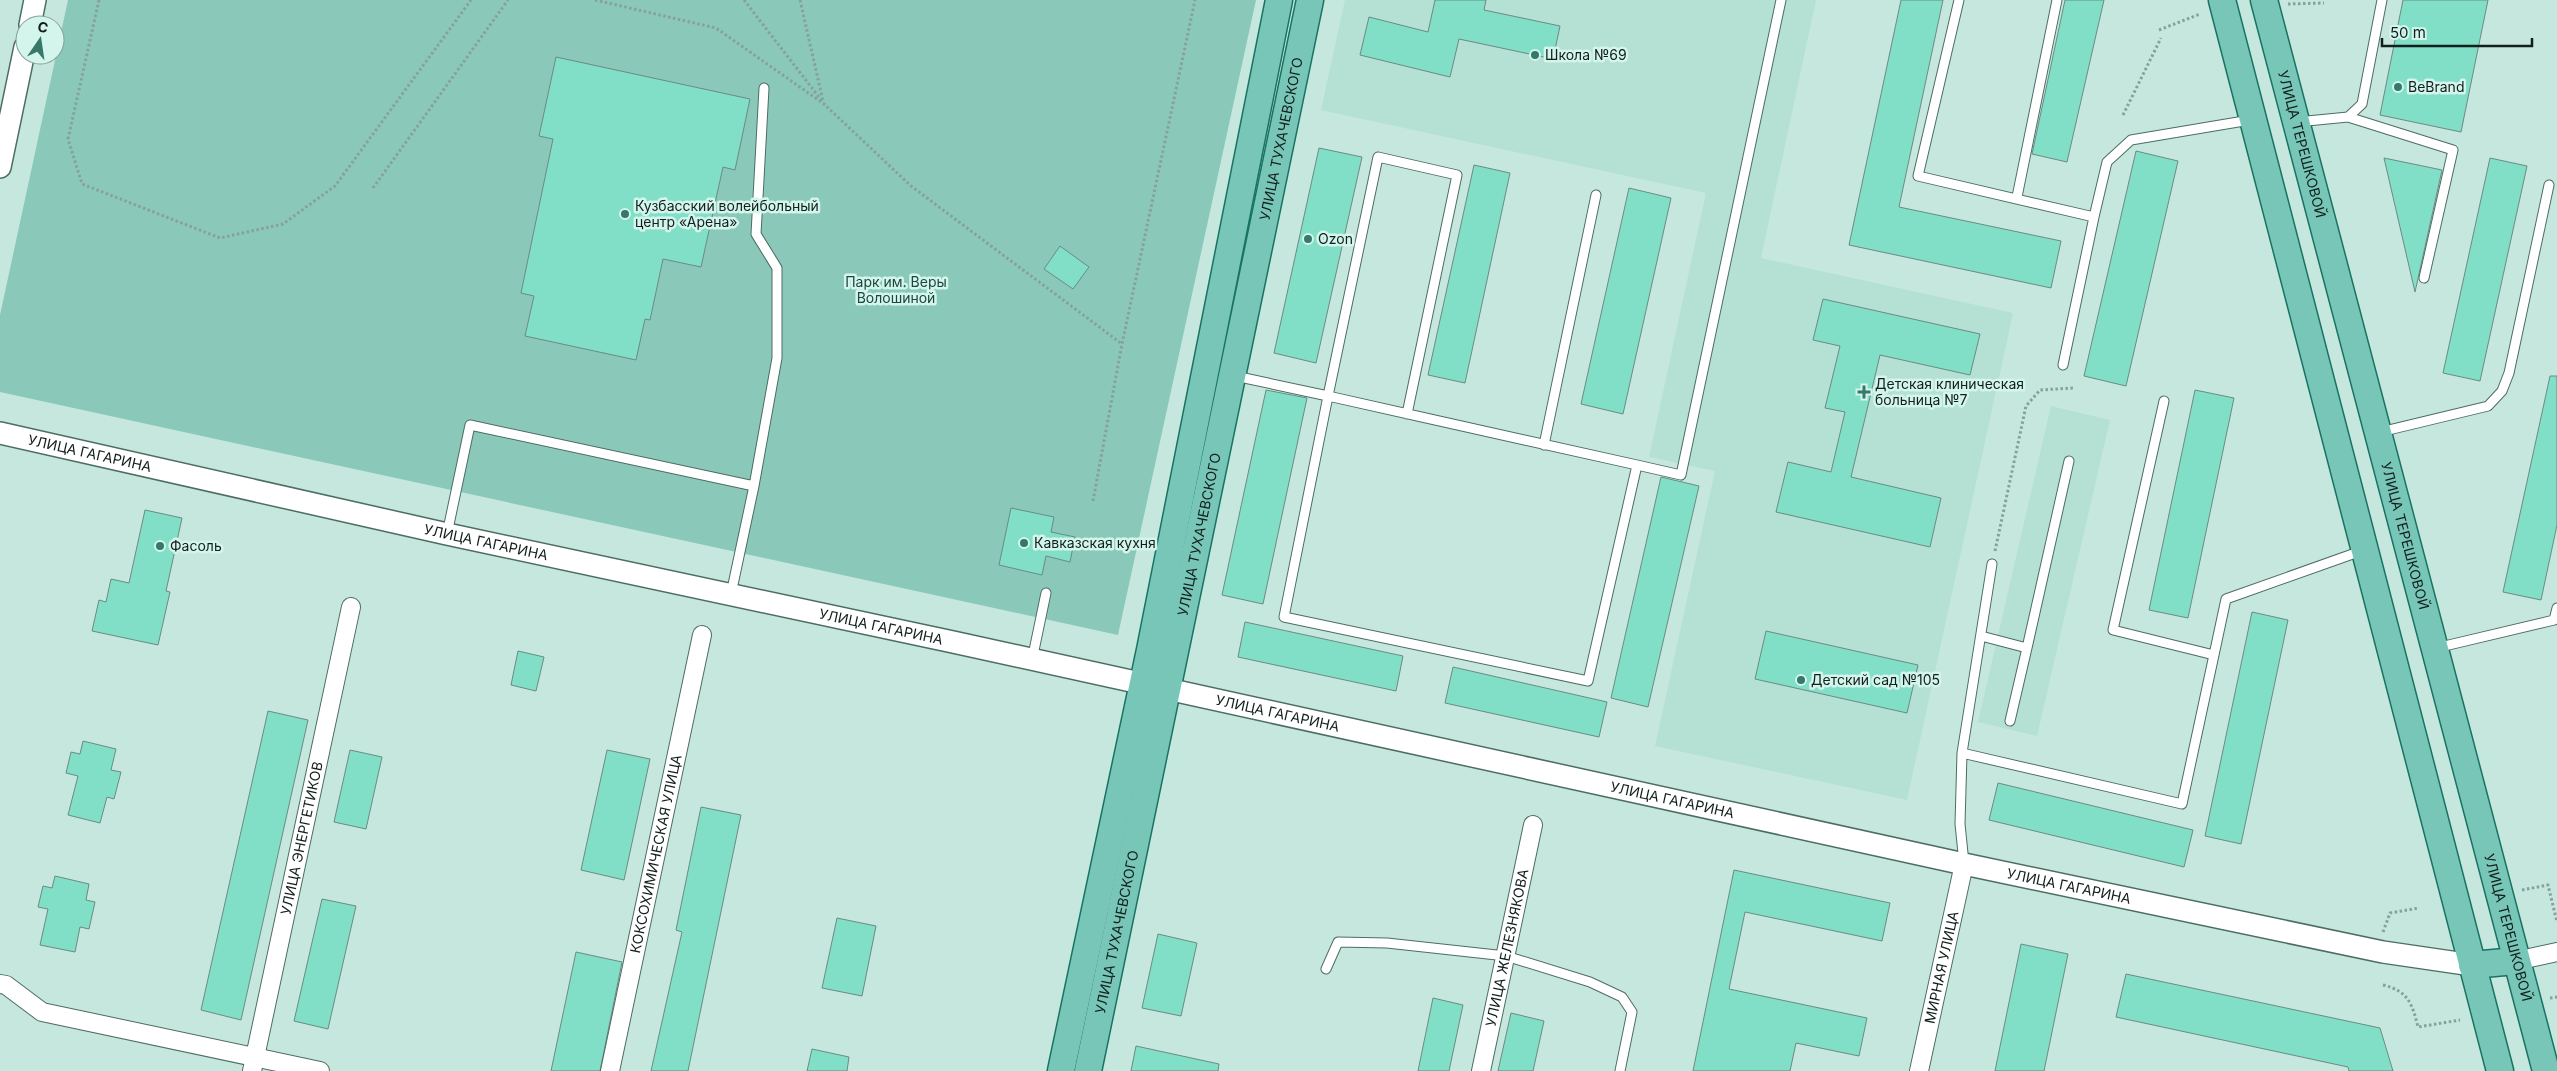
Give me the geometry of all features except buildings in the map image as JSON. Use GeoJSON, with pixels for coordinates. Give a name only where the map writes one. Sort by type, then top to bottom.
{"type":"FeatureCollection","features":[{"type":"Feature","properties":{"kind":"main road","name":"УЛИЦА ТУХАЧЕВСКОГО"},"geometry":{"type":"LineString","coordinates":[[1088,1071],[1168,690],[1279,0]]}},
{"type":"Feature","properties":{"kind":"main road","name":"УЛИЦА ТУХАЧЕВСКОГО"},"geometry":{"type":"LineString","coordinates":[[1061,1071],[1143,685],[1310,0]]}},
{"type":"Feature","properties":{"kind":"main road"},"geometry":{"type":"LineString","coordinates":[[2222,0],[2500,1071]]}},
{"type":"Feature","properties":{"kind":"main road","name":"УЛИЦА ТЕРЕШКОВОЙ"},"geometry":{"type":"LineString","coordinates":[[2276,2],[2295,122],[2546,1071]]}},
{"type":"Feature","properties":{"kind":"main road","name":"УЛИЦА ГАГАРИНА"},"geometry":{"type":"LineString","coordinates":[[2472,966],[2516,961]]}},
{"type":"Feature","properties":{"kind":"street"},"geometry":{"type":"LineString","coordinates":[[32,15],[35,0]]}},
{"type":"Feature","properties":{"kind":"street"},"geometry":{"type":"LineString","coordinates":[[0,167],[4,125],[20,65]]}},
{"type":"Feature","properties":{"kind":"street","name":"УЛИЦА ГАГАРИНА"},"geometry":{"type":"LineString","coordinates":[[0,433],[447,534],[1964,864],[2383,952],[2472,966]]}},
{"type":"Feature","properties":{"kind":"street","name":"УЛИЦА ЭНЕРГЕТИКОВ"},"geometry":{"type":"LineString","coordinates":[[253,1064],[351,607]]}},
{"type":"Feature","properties":{"kind":"street","name":"КОКСОХИМИЧЕСКАЯ УЛИЦА"},"geometry":{"type":"LineString","coordinates":[[610,1071],[702,635]]}},
{"type":"Feature","properties":{"kind":"street","name":"УЛИЦА ЖЕЛЕЗНЯКОВА"},"geometry":{"type":"LineString","coordinates":[[1481,1071],[1534,825]]}},
{"type":"Feature","properties":{"kind":"street","name":"МИРНАЯ УЛИЦА"},"geometry":{"type":"LineString","coordinates":[[1919,1071],[1964,864]]}},
{"type":"Feature","properties":{"kind":"street","name":"УЛИЦА ГАГАРИНА"},"geometry":{"type":"LineString","coordinates":[[2516,961],[2557,952]]}},
{"type":"Feature","properties":{"kind":"street"},"geometry":{"type":"LineString","coordinates":[[0,984],[6,986],[42,1012],[253,1064],[320,1071]]}},
{"type":"Feature","properties":{"kind":"lane"},"geometry":{"type":"LineString","coordinates":[[1220,373],[1681,475],[1781,0]]}},
{"type":"Feature","properties":{"kind":"lane"},"geometry":{"type":"LineString","coordinates":[[1959,0],[1918,176],[2017,197],[2094,217]]}},
{"type":"Feature","properties":{"kind":"lane"},"geometry":{"type":"LineString","coordinates":[[2017,197],[2057,0]]}},
{"type":"Feature","properties":{"kind":"lane"},"geometry":{"type":"LineString","coordinates":[[2348,117],[2362,104],[2382,0]]}},
{"type":"Feature","properties":{"kind":"lane"},"geometry":{"type":"LineString","coordinates":[[731,595],[754,486],[777,358],[777,268],[756,234],[764,88]]}},
{"type":"Feature","properties":{"kind":"lane"},"geometry":{"type":"LineString","coordinates":[[2295,122],[2348,117],[2453,150],[2424,278]]}},
{"type":"Feature","properties":{"kind":"lane"},"geometry":{"type":"LineString","coordinates":[[2063,365],[2107,162],[2131,140],[2252,120]]}},
{"type":"Feature","properties":{"kind":"lane"},"geometry":{"type":"LineString","coordinates":[[1407,414],[1457,175],[1378,157],[1284,617],[1588,681],[1637,465]]}},
{"type":"Feature","properties":{"kind":"lane"},"geometry":{"type":"LineString","coordinates":[[2376,433],[2488,406],[2502,391],[2509,373],[2549,185]]}},
{"type":"Feature","properties":{"kind":"lane"},"geometry":{"type":"LineString","coordinates":[[1544,445],[1596,194]]}},
{"type":"Feature","properties":{"kind":"lane"},"geometry":{"type":"LineString","coordinates":[[2164,401],[2113,630],[2214,655]]}},
{"type":"Feature","properties":{"kind":"lane"},"geometry":{"type":"LineString","coordinates":[[447,534],[470,425],[754,486]]}},
{"type":"Feature","properties":{"kind":"lane"},"geometry":{"type":"LineString","coordinates":[[2010,721],[2069,461]]}},
{"type":"Feature","properties":{"kind":"lane"},"geometry":{"type":"LineString","coordinates":[[1962,753],[2182,804],[2226,599],[2364,550]]}},
{"type":"Feature","properties":{"kind":"lane"},"geometry":{"type":"LineString","coordinates":[[1964,864],[1960,824],[1962,753],[1992,564]]}},
{"type":"Feature","properties":{"kind":"lane"},"geometry":{"type":"LineString","coordinates":[[1032,660],[1046,593]]}},
{"type":"Feature","properties":{"kind":"lane"},"geometry":{"type":"LineString","coordinates":[[2434,649],[2554,620],[2557,608]]}},
{"type":"Feature","properties":{"kind":"lane"},"geometry":{"type":"LineString","coordinates":[[1981,636],[2027,648]]}},
{"type":"Feature","properties":{"kind":"lane"},"geometry":{"type":"LineString","coordinates":[[1326,969],[1338,942],[1387,943],[1506,956],[1590,982],[1622,997],[1632,1012],[1620,1071]]}},
{"type":"Feature","properties":{"kind":"path"},"geometry":{"type":"LineString","coordinates":[[99,0],[68,139],[82,184],[220,238],[284,224],[335,186],[471,0]]}},
{"type":"Feature","properties":{"kind":"path"},"geometry":{"type":"LineString","coordinates":[[373,188],[508,0]]}},
{"type":"Feature","properties":{"kind":"path"},"geometry":{"type":"LineString","coordinates":[[595,0],[716,28],[824,104],[911,186],[1122,344]]}},
{"type":"Feature","properties":{"kind":"path"},"geometry":{"type":"LineString","coordinates":[[744,0],[824,104]]}},
{"type":"Feature","properties":{"kind":"path"},"geometry":{"type":"LineString","coordinates":[[800,0],[824,104]]}},
{"type":"Feature","properties":{"kind":"path"},"geometry":{"type":"LineString","coordinates":[[1093,501],[1122,344],[1195,0]]}},
{"type":"Feature","properties":{"kind":"path"},"geometry":{"type":"LineString","coordinates":[[2276,2],[2324,3]]}},
{"type":"Feature","properties":{"kind":"path"},"geometry":{"type":"LineString","coordinates":[[2159,30],[2200,14]]}},
{"type":"Feature","properties":{"kind":"path"},"geometry":{"type":"LineString","coordinates":[[2123,115],[2161,38]]}},
{"type":"Feature","properties":{"kind":"path"},"geometry":{"type":"LineString","coordinates":[[1992,564],[2026,406],[2040,390],[2072,388]]}},
{"type":"Feature","properties":{"kind":"path"},"geometry":{"type":"LineString","coordinates":[[2516,891],[2548,885],[2557,922]]}},
{"type":"Feature","properties":{"kind":"path"},"geometry":{"type":"LineString","coordinates":[[2384,932],[2390,912],[2419,908]]}},
{"type":"Feature","properties":{"kind":"path"},"geometry":{"type":"LineString","coordinates":[[2383,985],[2397,988],[2412,1004],[2418,1027],[2460,1020]]}},
{"type":"Feature","properties":{"kind":"shaded area"},"geometry":{"type":"Polygon","coordinates":[[[1345,0],[1816,0],[1761,258],[2013,313],[1907,800],[1655,746],[1715,471],[1649,457],[1706,193],[1321,110],[1345,0]]]}},
{"type":"Feature","properties":{"kind":"shaded area"},"geometry":{"type":"Polygon","coordinates":[[[2051,406],[2110,420],[2037,736],[1978,722],[2051,406]]]}},
{"type":"Feature","properties":{"kind":"green space","name":"Парк им. Веры Волошиной"},"geometry":{"type":"Polygon","coordinates":[[[68,0],[1256,0],[1118,635],[0,392],[0,315],[54,65],[65,65],[65,15],[68,0]]]}},
{"type":"Feature","properties":{"kind":"place","name":"Школа №69"},"geometry":{"type":"Point","coordinates":[1535,55]}},
{"type":"Feature","properties":{"kind":"place","name":"BeBrand"},"geometry":{"type":"Point","coordinates":[2398,87]}},
{"type":"Feature","properties":{"kind":"place","name":"Кузбасский волейбольный центр «Арена»"},"geometry":{"type":"Point","coordinates":[625,214]}},
{"type":"Feature","properties":{"kind":"place","name":"Ozon"},"geometry":{"type":"Point","coordinates":[1308,239]}},
{"type":"Feature","properties":{"kind":"place","name":"Детская клиническая больница №7"},"geometry":{"type":"Point","coordinates":[1864,392]}},
{"type":"Feature","properties":{"kind":"place","name":"Кавказская кухня"},"geometry":{"type":"Point","coordinates":[1024,543]}},
{"type":"Feature","properties":{"kind":"place","name":"Фасоль"},"geometry":{"type":"Point","coordinates":[160,546]}},
{"type":"Feature","properties":{"kind":"place","name":"Детский сад №105"},"geometry":{"type":"Point","coordinates":[1801,680]}}]}
